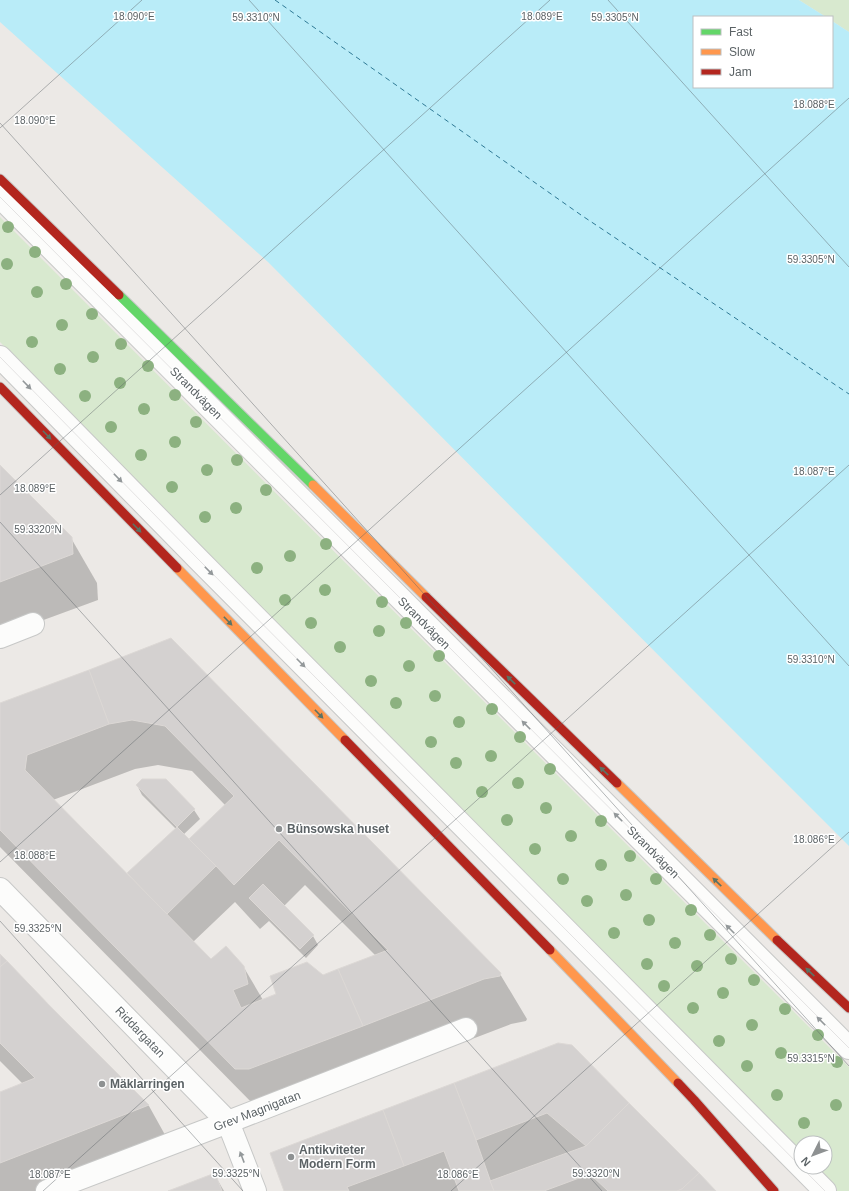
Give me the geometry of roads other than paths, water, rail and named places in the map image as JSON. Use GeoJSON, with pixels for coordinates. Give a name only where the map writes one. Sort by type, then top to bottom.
{"type":"FeatureCollection","features":[{"type":"Feature","properties":{"kind":"street","name":"Strandvägen"},"geometry":{"type":"LineString","coordinates":[[0,180],[781,944],[849,1008]]}},
{"type":"Feature","properties":{"kind":"street","name":"Strandvägen"},"geometry":{"type":"LineString","coordinates":[[0,197],[849,1048]]}},
{"type":"Feature","properties":{"kind":"street"},"geometry":{"type":"LineString","coordinates":[[0,357],[198,560],[825,1191]]}},
{"type":"Feature","properties":{"kind":"street"},"geometry":{"type":"LineString","coordinates":[[0,387],[567,967],[694,1100],[774,1191]]}},
{"type":"Feature","properties":{"kind":"street"},"geometry":{"type":"LineString","coordinates":[[0,637],[33,624]]}},
{"type":"Feature","properties":{"kind":"street","name":"Riddargatan"},"geometry":{"type":"LineString","coordinates":[[0,889],[228,1122],[255,1191]]}},
{"type":"Feature","properties":{"kind":"street","name":"Grev Magnigatan"},"geometry":{"type":"LineString","coordinates":[[47,1191],[466,1029]]}},
{"type":"Feature","properties":{"kind":"water"},"geometry":{"type":"Polygon","coordinates":[[[0,0],[799,0],[824,16],[693,16],[693,88],[833,88],[833,22],[849,32],[849,846],[268,262],[0,22],[0,0]]]}},
{"type":"Feature","properties":{"kind":"tram line"},"geometry":{"type":"LineString","coordinates":[[0,197],[849,1048]]}},
{"type":"Feature","properties":{"kind":"tram line"},"geometry":{"type":"LineString","coordinates":[[0,357],[198,559],[825,1191]]}},
{"type":"Feature","properties":{"kind":"place","name":"Bünsowska huset"},"geometry":{"type":"Point","coordinates":[279,829]}},
{"type":"Feature","properties":{"kind":"place","name":"Mäklarringen"},"geometry":{"type":"Point","coordinates":[102,1084]}},
{"type":"Feature","properties":{"kind":"place","name":"Antikviteter Modern Form"},"geometry":{"type":"Point","coordinates":[291,1157]}}]}
